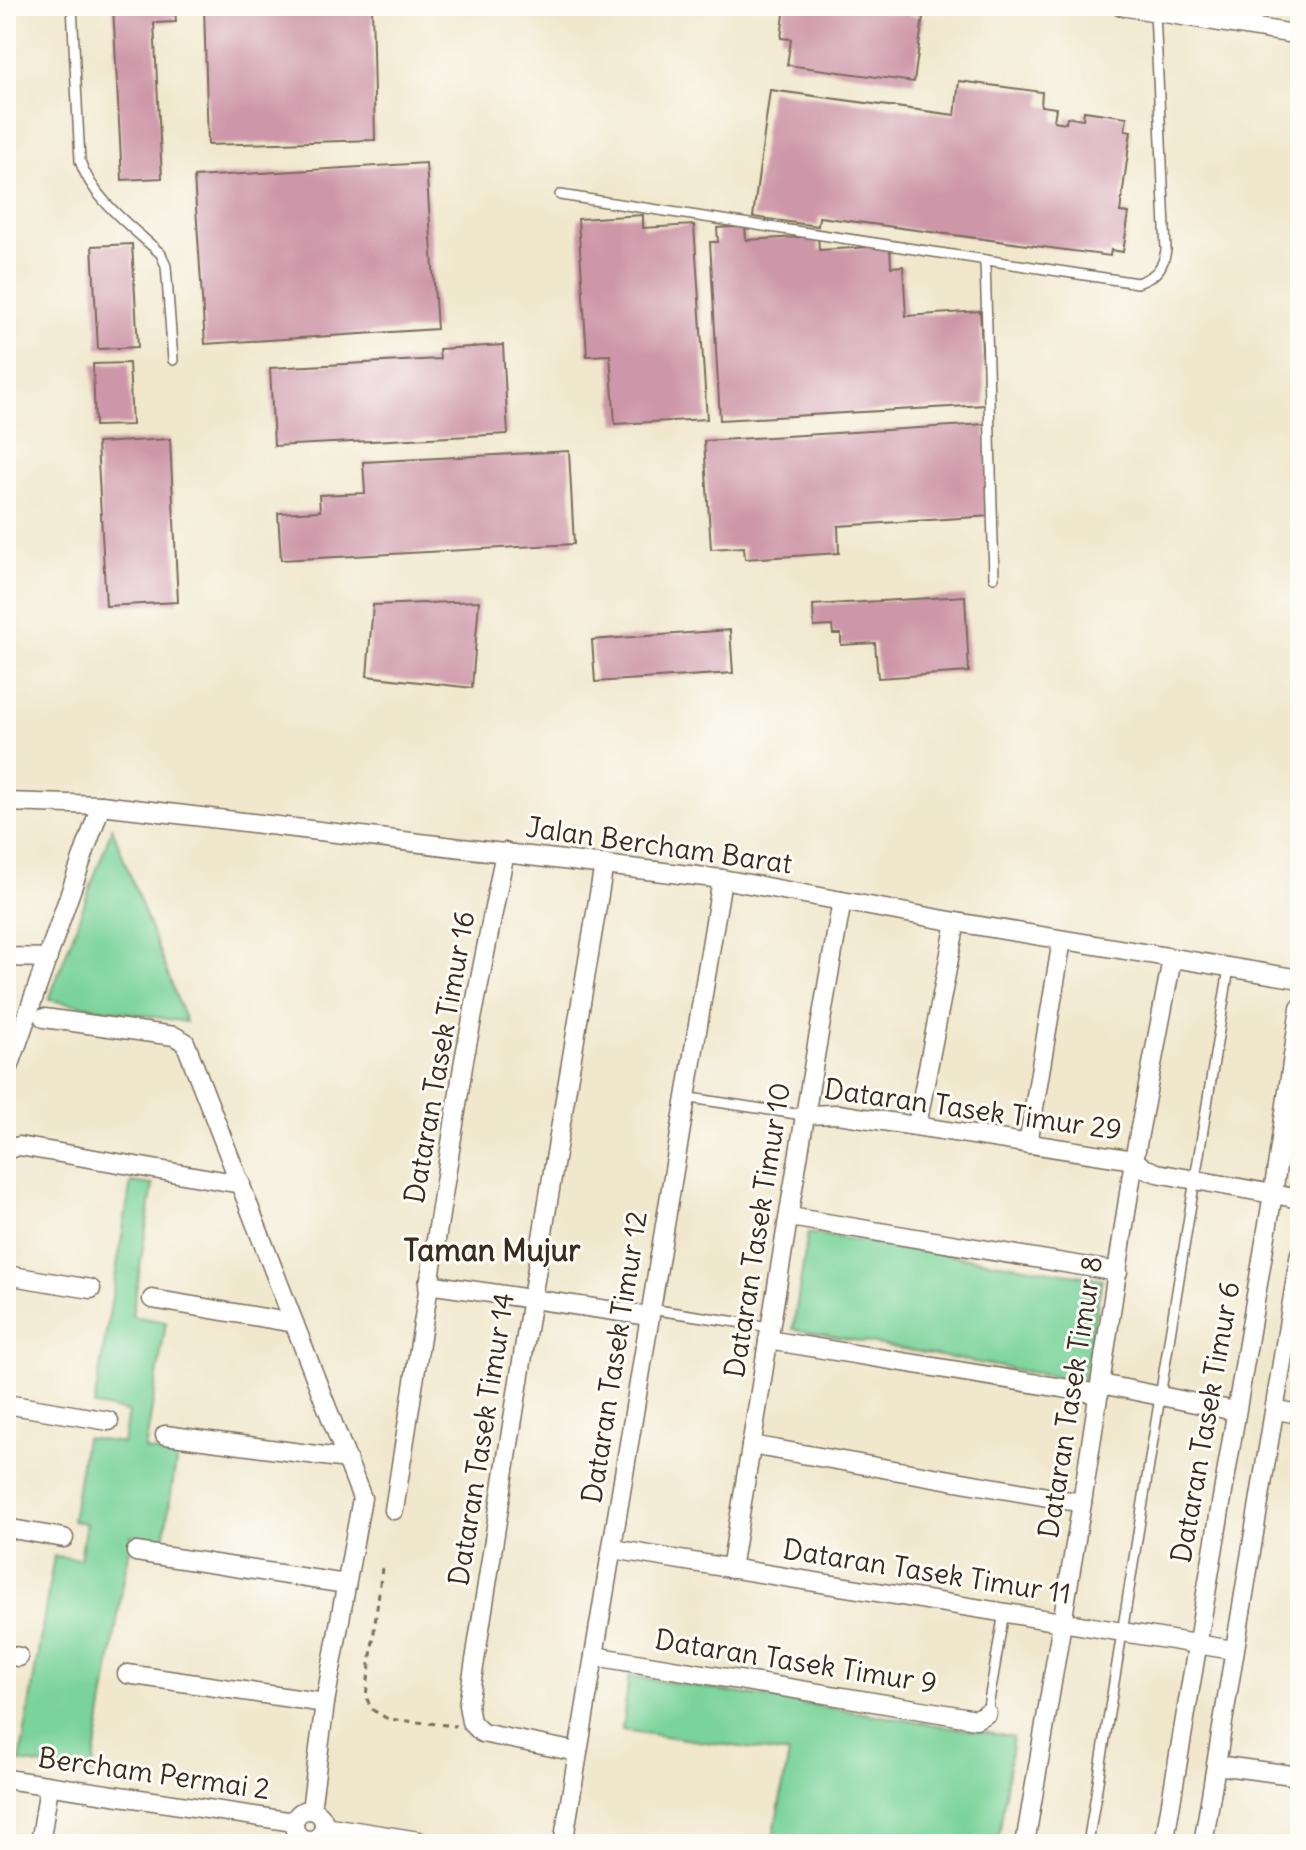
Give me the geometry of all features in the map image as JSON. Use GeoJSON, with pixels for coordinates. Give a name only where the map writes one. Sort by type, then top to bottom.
{"type":"FeatureCollection","features":[{"type":"Feature","properties":{"kind":"street"},"geometry":{"type":"LineString","coordinates":[[1121,6],[1300,35]]}},
{"type":"Feature","properties":{"kind":"street","name":"Jalan Bercham Barat"},"geometry":{"type":"LineString","coordinates":[[6,802],[101,805],[722,879],[956,922],[1300,979]]}},
{"type":"Feature","properties":{"kind":"street"},"geometry":{"type":"LineString","coordinates":[[6,1076],[101,805]]}},
{"type":"Feature","properties":{"kind":"street","name":"Dataran Tasek Timur 16"},"geometry":{"type":"LineString","coordinates":[[394,1510],[464,1060],[505,852]]}},
{"type":"Feature","properties":{"kind":"street","name":"Dataran Tasek Timur 14"},"geometry":{"type":"LineString","coordinates":[[475,1728],[468,1705],[604,864]]}},
{"type":"Feature","properties":{"kind":"street","name":"Dataran Tasek Timur 12"},"geometry":{"type":"LineString","coordinates":[[563,1844],[722,879]]}},
{"type":"Feature","properties":{"kind":"street","name":"Dataran Tasek Timur 10"},"geometry":{"type":"LineString","coordinates":[[731,1569],[790,1217],[803,1115],[842,901]]}},
{"type":"Feature","properties":{"kind":"street"},"geometry":{"type":"LineString","coordinates":[[917,1125],[956,922]]}},
{"type":"Feature","properties":{"kind":"street"},"geometry":{"type":"LineString","coordinates":[[1028,1144],[1062,940]]}},
{"type":"Feature","properties":{"kind":"street"},"geometry":{"type":"LineString","coordinates":[[6,957],[48,958]]}},
{"type":"Feature","properties":{"kind":"street","name":"Dataran Tasek Timur 8"},"geometry":{"type":"LineString","coordinates":[[1025,1844],[1082,1503],[1134,1160],[1172,959]]}},
{"type":"Feature","properties":{"kind":"street","name":"Dataran Tasek Timur 6"},"geometry":{"type":"LineString","coordinates":[[1164,1844],[1195,1643],[1273,1194],[1300,1008]]}},
{"type":"Feature","properties":{"kind":"street"},"geometry":{"type":"LineString","coordinates":[[44,1018],[174,1036],[182,1039],[187,1046],[362,1498],[325,1703],[311,1810]]}},
{"type":"Feature","properties":{"kind":"street","name":"Dataran Tasek Timur 29"},"geometry":{"type":"LineString","coordinates":[[803,1115],[838,1114],[1134,1160],[1150,1171],[1300,1199]]}},
{"type":"Feature","properties":{"kind":"street"},"geometry":{"type":"LineString","coordinates":[[10,1148],[241,1184]]}},
{"type":"Feature","properties":{"kind":"street"},"geometry":{"type":"LineString","coordinates":[[790,1217],[1118,1272]]}},
{"type":"Feature","properties":{"kind":"street"},"geometry":{"type":"LineString","coordinates":[[1203,1844],[1300,1253]]}},
{"type":"Feature","properties":{"kind":"street"},"geometry":{"type":"LineString","coordinates":[[6,1275],[91,1289]]}},
{"type":"Feature","properties":{"kind":"street"},"geometry":{"type":"LineString","coordinates":[[428,1284],[649,1312]]}},
{"type":"Feature","properties":{"kind":"street"},"geometry":{"type":"LineString","coordinates":[[152,1299],[294,1323]]}},
{"type":"Feature","properties":{"kind":"street"},"geometry":{"type":"LineString","coordinates":[[769,1333],[1100,1389],[1160,1395],[1235,1411]]}},
{"type":"Feature","properties":{"kind":"street"},"geometry":{"type":"LineString","coordinates":[[6,1404],[109,1421]]}},
{"type":"Feature","properties":{"kind":"street"},"geometry":{"type":"LineString","coordinates":[[1276,1410],[1300,1414]]}},
{"type":"Feature","properties":{"kind":"street"},"geometry":{"type":"LineString","coordinates":[[165,1435],[347,1459]]}},
{"type":"Feature","properties":{"kind":"street"},"geometry":{"type":"LineString","coordinates":[[751,1445],[1082,1503]]}},
{"type":"Feature","properties":{"kind":"street"},"geometry":{"type":"LineString","coordinates":[[6,1528],[64,1538]]}},
{"type":"Feature","properties":{"kind":"street","name":"Dataran Tasek Timur 11"},"geometry":{"type":"LineString","coordinates":[[613,1549],[1233,1650]]}},
{"type":"Feature","properties":{"kind":"street"},"geometry":{"type":"LineString","coordinates":[[136,1552],[346,1584]]}},
{"type":"Feature","properties":{"kind":"street","name":"Dataran Tasek Timur 9"},"geometry":{"type":"LineString","coordinates":[[594,1656],[976,1719],[987,1713]]}},
{"type":"Feature","properties":{"kind":"street"},"geometry":{"type":"LineString","coordinates":[[127,1674],[325,1703]]}},
{"type":"Feature","properties":{"kind":"street"},"geometry":{"type":"LineString","coordinates":[[475,1728],[488,1735],[577,1752]]}},
{"type":"Feature","properties":{"kind":"street"},"geometry":{"type":"LineString","coordinates":[[1216,1765],[1300,1776]]}},
{"type":"Feature","properties":{"kind":"street","name":"Bercham Permai 2"},"geometry":{"type":"LineString","coordinates":[[6,1779],[295,1833]]}},
{"type":"Feature","properties":{"kind":"street"},"geometry":{"type":"LineString","coordinates":[[40,1844],[49,1786]]}},
{"type":"Feature","properties":{"kind":"street"},"geometry":{"type":"LineString","coordinates":[[318,1836],[321,1816],[311,1810],[302,1811],[295,1833],[304,1839],[318,1836],[419,1841]]}},
{"type":"Feature","properties":{"kind":"lane"},"geometry":{"type":"LineString","coordinates":[[72,6],[80,161],[86,179],[97,193],[161,254],[166,266],[173,360]]}},
{"type":"Feature","properties":{"kind":"lane"},"geometry":{"type":"LineString","coordinates":[[560,195],[1137,283],[1151,279],[1159,271],[1166,250],[1155,12]]}},
{"type":"Feature","properties":{"kind":"lane"},"geometry":{"type":"LineString","coordinates":[[985,260],[994,577]]}},
{"type":"Feature","properties":{"kind":"lane"},"geometry":{"type":"LineString","coordinates":[[1088,1844],[1229,968]]}},
{"type":"Feature","properties":{"kind":"lane"},"geometry":{"type":"LineString","coordinates":[[684,1097],[803,1115]]}},
{"type":"Feature","properties":{"kind":"lane"},"geometry":{"type":"LineString","coordinates":[[649,1312],[769,1333]]}},
{"type":"Feature","properties":{"kind":"lane"},"geometry":{"type":"LineString","coordinates":[[987,1713],[1004,1612]]}},
{"type":"Feature","properties":{"kind":"path"},"geometry":{"type":"LineString","coordinates":[[382,1568],[366,1696],[371,1709],[388,1719],[475,1728]]}},
{"type":"Feature","properties":{"kind":"green space"},"geometry":{"type":"Polygon","coordinates":[[[112,828],[186,1022],[49,1000],[112,828]]]}},
{"type":"Feature","properties":{"kind":"green space"},"geometry":{"type":"Polygon","coordinates":[[[131,1182],[153,1185],[132,1316],[166,1322],[145,1450],[177,1455],[164,1539],[131,1535],[92,1774],[20,1762],[54,1556],[80,1559],[86,1523],[72,1521],[85,1438],[123,1443],[128,1412],[94,1406],[131,1182]]]}},
{"type":"Feature","properties":{"kind":"green space"},"geometry":{"type":"Polygon","coordinates":[[[808,1233],[1102,1279],[1083,1382],[793,1329],[808,1233]]]}},
{"type":"Feature","properties":{"kind":"green space"},"geometry":{"type":"Polygon","coordinates":[[[629,1676],[1013,1737],[998,1844],[772,1844],[789,1754],[622,1730],[629,1676]]]}},
{"type":"Feature","properties":{"kind":"building"},"geometry":{"type":"Polygon","coordinates":[[[113,6],[175,6],[176,22],[154,23],[162,178],[122,180],[113,6]]]}},
{"type":"Feature","properties":{"kind":"building"},"geometry":{"type":"Polygon","coordinates":[[[204,6],[372,6],[375,140],[208,145],[204,6]]]}},
{"type":"Feature","properties":{"kind":"building"},"geometry":{"type":"Polygon","coordinates":[[[785,6],[839,6],[923,17],[914,82],[787,65],[791,39],[781,38],[785,6]]]}},
{"type":"Feature","properties":{"kind":"building"},"geometry":{"type":"Polygon","coordinates":[[[959,81],[1042,92],[1041,106],[1056,108],[1054,121],[1066,123],[1067,117],[1083,119],[1084,111],[1127,117],[1125,130],[1131,131],[1120,212],[1129,213],[1123,252],[1111,250],[1110,256],[819,217],[818,226],[753,217],[770,90],[955,115],[959,81]]]}},
{"type":"Feature","properties":{"kind":"building"},"geometry":{"type":"Polygon","coordinates":[[[426,163],[437,329],[205,344],[194,177],[426,163]]]}},
{"type":"Feature","properties":{"kind":"building"},"geometry":{"type":"Polygon","coordinates":[[[643,215],[643,228],[694,225],[707,419],[615,424],[610,355],[587,356],[578,219],[643,215]]]}},
{"type":"Feature","properties":{"kind":"building"},"geometry":{"type":"Polygon","coordinates":[[[745,226],[746,240],[818,236],[819,250],[890,246],[891,267],[903,266],[906,316],[980,311],[985,405],[720,420],[710,242],[718,242],[717,228],[745,226]]]}},
{"type":"Feature","properties":{"kind":"building"},"geometry":{"type":"Polygon","coordinates":[[[132,244],[138,347],[98,349],[92,246],[132,244]]]}},
{"type":"Feature","properties":{"kind":"building"},"geometry":{"type":"Polygon","coordinates":[[[503,345],[508,434],[274,446],[270,368],[440,359],[439,349],[503,345]]]}},
{"type":"Feature","properties":{"kind":"building"},"geometry":{"type":"Polygon","coordinates":[[[129,363],[132,425],[95,426],[93,364],[129,363]]]}},
{"type":"Feature","properties":{"kind":"building"},"geometry":{"type":"Polygon","coordinates":[[[985,424],[991,516],[838,526],[839,553],[745,559],[744,547],[711,549],[704,441],[985,424]]]}},
{"type":"Feature","properties":{"kind":"building"},"geometry":{"type":"Polygon","coordinates":[[[170,439],[178,602],[106,606],[97,443],[170,439]]]}},
{"type":"Feature","properties":{"kind":"building"},"geometry":{"type":"Polygon","coordinates":[[[569,451],[574,544],[281,560],[278,513],[320,511],[319,495],[365,493],[363,462],[569,451]]]}},
{"type":"Feature","properties":{"kind":"building"},"geometry":{"type":"Polygon","coordinates":[[[965,596],[969,672],[878,678],[875,643],[841,645],[841,634],[833,634],[832,626],[814,627],[813,605],[965,596]]]}},
{"type":"Feature","properties":{"kind":"building"},"geometry":{"type":"Polygon","coordinates":[[[479,601],[472,688],[367,676],[373,605],[479,601]]]}},
{"type":"Feature","properties":{"kind":"building"},"geometry":{"type":"Polygon","coordinates":[[[730,630],[733,673],[595,682],[592,640],[730,630]]]}},
{"type":"Feature","properties":{"kind":"district","name":"Taman Mujur"},"geometry":{"type":"Point","coordinates":[492,1251]}}]}
